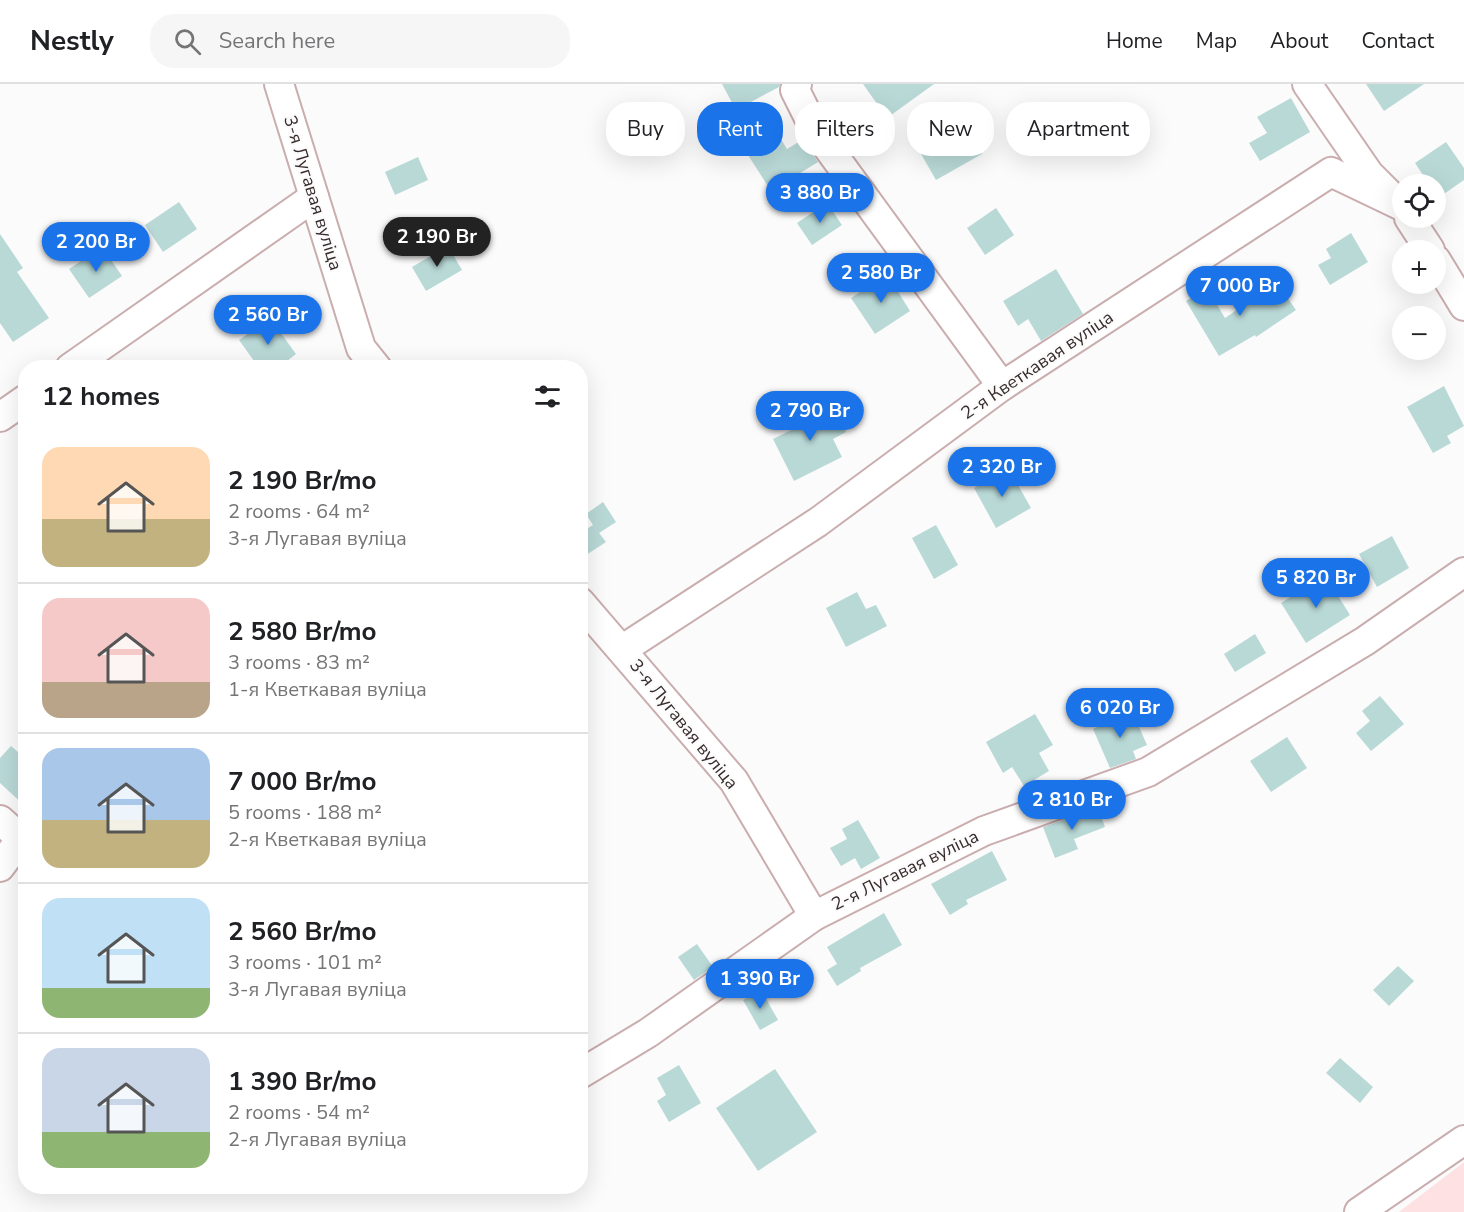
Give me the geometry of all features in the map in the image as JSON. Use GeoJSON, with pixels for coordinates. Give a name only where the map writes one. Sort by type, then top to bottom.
{"type":"FeatureCollection","features":[{"type":"Feature","properties":{"kind":"street","name":"3-я Лугавая вуліца"},"geometry":{"type":"LineString","coordinates":[[279,84],[361,348],[371,360]]}},
{"type":"Feature","properties":{"kind":"street"},"geometry":{"type":"LineString","coordinates":[[797,84],[795,90],[815,130],[1002,386]]}},
{"type":"Feature","properties":{"kind":"street"},"geometry":{"type":"LineString","coordinates":[[1307,84],[1369,174],[1392,196]]}},
{"type":"Feature","properties":{"kind":"street","name":"2-я Кветкавая вуліца"},"geometry":{"type":"LineString","coordinates":[[623,649],[818,522],[1002,386],[1330,172],[1392,201]]}},
{"type":"Feature","properties":{"kind":"street"},"geometry":{"type":"LineString","coordinates":[[81,360],[314,197]]}},
{"type":"Feature","properties":{"kind":"street"},"geometry":{"type":"LineString","coordinates":[[1446,276],[1464,306]]}},
{"type":"Feature","properties":{"kind":"street"},"geometry":{"type":"LineString","coordinates":[[0,417],[18,405]]}},
{"type":"Feature","properties":{"kind":"street","name":"2-я Лугавая вуліца"},"geometry":{"type":"LineString","coordinates":[[588,1069],[648,1033],[813,916],[984,831],[1148,772],[1365,641],[1464,572]]}},
{"type":"Feature","properties":{"kind":"street","name":"3-я Лугавая вуліца"},"geometry":{"type":"LineString","coordinates":[[588,611],[734,781],[813,916]]}},
{"type":"Feature","properties":{"kind":"street"},"geometry":{"type":"LineString","coordinates":[[0,867],[18,832]]}},
{"type":"Feature","properties":{"kind":"street"},"geometry":{"type":"LineString","coordinates":[[1359,1212],[1464,1140]]}},
{"type":"Feature","properties":{"kind":"shaded area"},"geometry":{"type":"Polygon","coordinates":[[[1464,1162],[1464,1212],[1399,1212],[1464,1162]]]}},
{"type":"Feature","properties":{"kind":"building"},"geometry":{"type":"Polygon","coordinates":[[[722,84],[780,84],[779,87],[751,102],[732,102],[722,84]]]}},
{"type":"Feature","properties":{"kind":"building"},"geometry":{"type":"Polygon","coordinates":[[[863,84],[934,84],[895,112],[895,102],[876,102],[863,84]]]}},
{"type":"Feature","properties":{"kind":"building"},"geometry":{"type":"Polygon","coordinates":[[[1366,84],[1424,84],[1384,111],[1366,84]]]}},
{"type":"Feature","properties":{"kind":"building"},"geometry":{"type":"Polygon","coordinates":[[[1291,98],[1310,132],[1260,161],[1249,143],[1267,133],[1257,117],[1291,98]]]}},
{"type":"Feature","properties":{"kind":"building"},"geometry":{"type":"Polygon","coordinates":[[[783,142],[787,149],[795,144],[795,156],[814,156],[818,162],[771,191],[749,156],[783,156],[783,142]]]}},
{"type":"Feature","properties":{"kind":"building"},"geometry":{"type":"Polygon","coordinates":[[[1446,142],[1464,168],[1464,180],[1446,192],[1446,174],[1422,174],[1415,163],[1446,142]]]}},
{"type":"Feature","properties":{"kind":"building"},"geometry":{"type":"Polygon","coordinates":[[[922,156],[978,156],[936,180],[922,156]]]}},
{"type":"Feature","properties":{"kind":"building"},"geometry":{"type":"Polygon","coordinates":[[[418,157],[428,180],[395,195],[385,172],[418,157]]]}},
{"type":"Feature","properties":{"kind":"building"},"geometry":{"type":"Polygon","coordinates":[[[179,202],[197,229],[163,252],[145,225],[179,202]]]}},
{"type":"Feature","properties":{"kind":"building"},"geometry":{"type":"Polygon","coordinates":[[[827,203],[842,225],[812,245],[797,223],[827,203]]]}},
{"type":"Feature","properties":{"kind":"building"},"geometry":{"type":"Polygon","coordinates":[[[996,208],[1014,235],[985,255],[967,228],[996,208]]]}},
{"type":"Feature","properties":{"kind":"building"},"geometry":{"type":"Polygon","coordinates":[[[1351,233],[1368,262],[1330,285],[1318,265],[1331,258],[1326,249],[1351,233]]]}},
{"type":"Feature","properties":{"kind":"building"},"geometry":{"type":"Polygon","coordinates":[[[0,234],[23,268],[17,272],[49,318],[13,342],[0,323],[0,234]]]}},
{"type":"Feature","properties":{"kind":"building"},"geometry":{"type":"Polygon","coordinates":[[[448,246],[462,270],[426,291],[412,267],[448,246]]]}},
{"type":"Feature","properties":{"kind":"building"},"geometry":{"type":"Polygon","coordinates":[[[102,247],[122,276],[89,298],[69,269],[102,247]]]}},
{"type":"Feature","properties":{"kind":"building"},"geometry":{"type":"Polygon","coordinates":[[[1056,269],[1083,314],[1041,341],[1028,319],[1018,326],[1003,301],[1056,269]]]}},
{"type":"Feature","properties":{"kind":"building"},"geometry":{"type":"Polygon","coordinates":[[[887,274],[910,311],[875,334],[851,298],[887,274]]]}},
{"type":"Feature","properties":{"kind":"building"},"geometry":{"type":"Polygon","coordinates":[[[1277,283],[1296,310],[1256,337],[1255,335],[1219,356],[1186,301],[1207,288],[1225,318],[1277,283]]]}},
{"type":"Feature","properties":{"kind":"building"},"geometry":{"type":"Polygon","coordinates":[[[270,318],[296,354],[288,360],[253,360],[239,340],[270,318]]]}},
{"type":"Feature","properties":{"kind":"building"},"geometry":{"type":"Polygon","coordinates":[[[1444,386],[1464,426],[1447,436],[1451,443],[1433,453],[1407,407],[1444,386]]]}},
{"type":"Feature","properties":{"kind":"building"},"geometry":{"type":"Polygon","coordinates":[[[833,407],[846,432],[833,439],[842,457],[794,481],[773,439],[793,429],[788,419],[809,408],[813,417],[833,407]]]}},
{"type":"Feature","properties":{"kind":"building"},"geometry":{"type":"Polygon","coordinates":[[[1009,469],[1031,508],[996,528],[974,488],[1009,469]]]}},
{"type":"Feature","properties":{"kind":"building"},"geometry":{"type":"Polygon","coordinates":[[[603,502],[616,522],[599,533],[606,542],[588,554],[588,528],[593,525],[588,513],[603,502]]]}},
{"type":"Feature","properties":{"kind":"building"},"geometry":{"type":"Polygon","coordinates":[[[936,525],[958,565],[934,579],[912,538],[936,525]]]}},
{"type":"Feature","properties":{"kind":"building"},"geometry":{"type":"Polygon","coordinates":[[[1392,536],[1409,568],[1377,587],[1359,554],[1392,536]]]}},
{"type":"Feature","properties":{"kind":"building"},"geometry":{"type":"Polygon","coordinates":[[[1325,575],[1350,615],[1306,643],[1281,603],[1325,575]]]}},
{"type":"Feature","properties":{"kind":"building"},"geometry":{"type":"Polygon","coordinates":[[[857,592],[866,609],[876,605],[887,626],[846,647],[826,608],[857,592]]]}},
{"type":"Feature","properties":{"kind":"building"},"geometry":{"type":"Polygon","coordinates":[[[1255,634],[1266,653],[1235,672],[1224,654],[1255,634]]]}},
{"type":"Feature","properties":{"kind":"building"},"geometry":{"type":"Polygon","coordinates":[[[1380,696],[1404,724],[1371,751],[1356,733],[1370,721],[1362,711],[1380,696]]]}},
{"type":"Feature","properties":{"kind":"building"},"geometry":{"type":"Polygon","coordinates":[[[1132,711],[1147,745],[1133,751],[1136,759],[1110,768],[1093,729],[1132,711]]]}},
{"type":"Feature","properties":{"kind":"building"},"geometry":{"type":"Polygon","coordinates":[[[1035,714],[1053,745],[1039,753],[1049,771],[1024,786],[1012,767],[1003,773],[986,742],[1035,714]]]}},
{"type":"Feature","properties":{"kind":"building"},"geometry":{"type":"Polygon","coordinates":[[[1287,737],[1307,768],[1271,792],[1250,761],[1287,737]]]}},
{"type":"Feature","properties":{"kind":"building"},"geometry":{"type":"Polygon","coordinates":[[[11,746],[18,752],[18,800],[0,783],[0,758],[11,746]]]}},
{"type":"Feature","properties":{"kind":"building"},"geometry":{"type":"Polygon","coordinates":[[[1098,808],[1105,827],[1074,839],[1078,849],[1055,858],[1043,827],[1098,808]]]}},
{"type":"Feature","properties":{"kind":"building"},"geometry":{"type":"Polygon","coordinates":[[[858,820],[880,858],[861,869],[855,858],[841,866],[830,848],[847,839],[842,829],[858,820]]]}},
{"type":"Feature","properties":{"kind":"building"},"geometry":{"type":"Polygon","coordinates":[[[992,851],[1007,880],[966,900],[968,904],[950,915],[931,884],[992,851]]]}},
{"type":"Feature","properties":{"kind":"building"},"geometry":{"type":"Polygon","coordinates":[[[884,913],[902,945],[860,968],[861,971],[837,986],[827,970],[837,964],[827,947],[884,913]]]}},
{"type":"Feature","properties":{"kind":"building"},"geometry":{"type":"Polygon","coordinates":[[[697,944],[713,967],[694,980],[678,957],[697,944]]]}},
{"type":"Feature","properties":{"kind":"building"},"geometry":{"type":"Polygon","coordinates":[[[1398,966],[1414,981],[1389,1006],[1373,990],[1398,966]]]}},
{"type":"Feature","properties":{"kind":"building"},"geometry":{"type":"Polygon","coordinates":[[[761,990],[778,1020],[760,1030],[743,1000],[761,990]]]}},
{"type":"Feature","properties":{"kind":"building"},"geometry":{"type":"Polygon","coordinates":[[[1340,1058],[1373,1087],[1360,1103],[1326,1073],[1340,1058]]]}},
{"type":"Feature","properties":{"kind":"building"},"geometry":{"type":"Polygon","coordinates":[[[679,1065],[701,1103],[669,1122],[657,1101],[666,1095],[657,1078],[679,1065]]]}},
{"type":"Feature","properties":{"kind":"building"},"geometry":{"type":"Polygon","coordinates":[[[775,1069],[817,1132],[758,1171],[716,1108],[775,1069]]]}}]}
